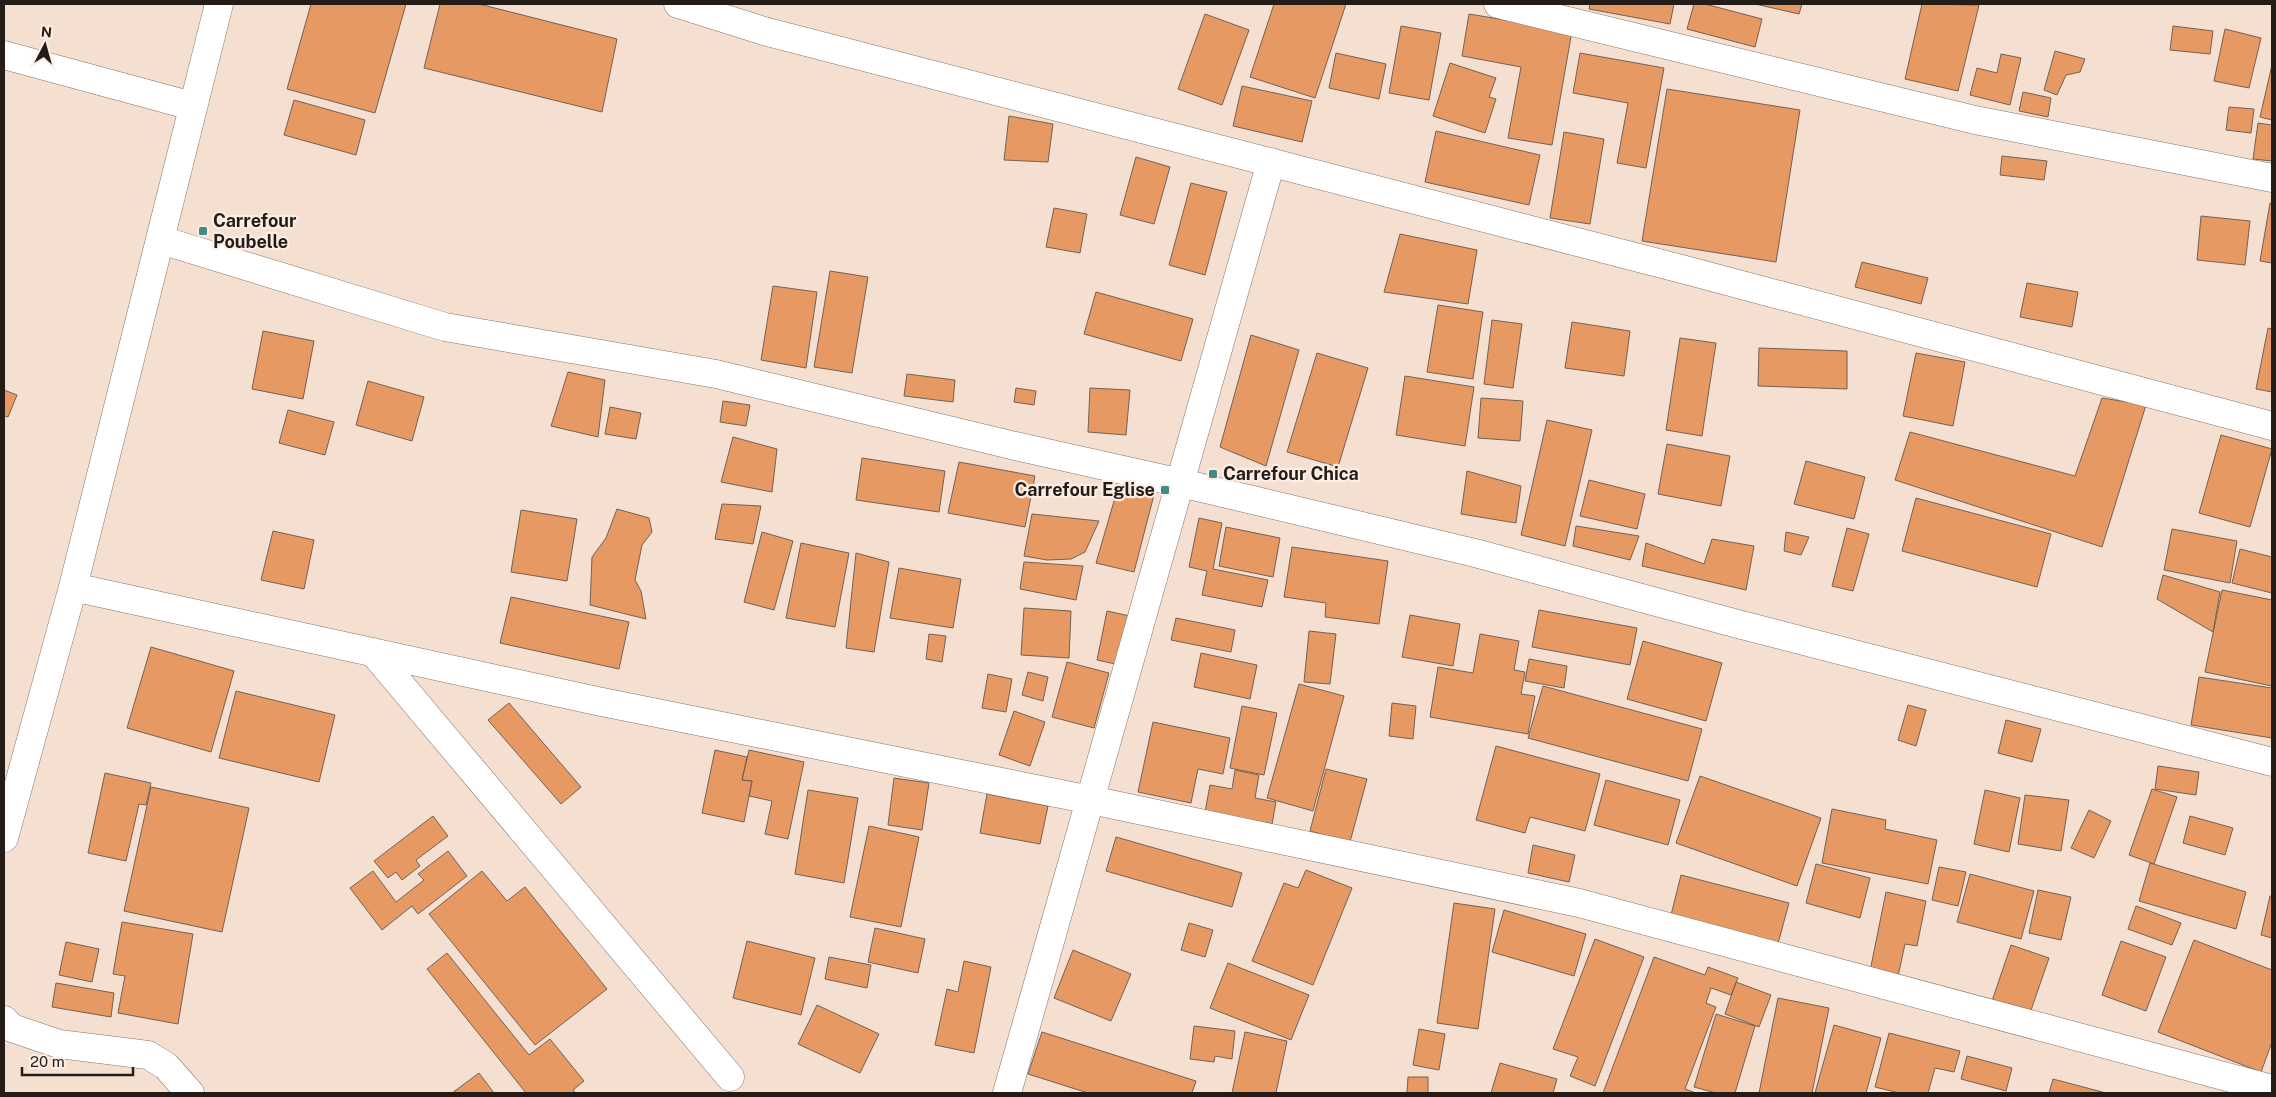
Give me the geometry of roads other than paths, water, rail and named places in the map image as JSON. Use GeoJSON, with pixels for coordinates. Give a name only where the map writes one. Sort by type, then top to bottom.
{"type":"FeatureCollection","features":[{"type":"Feature","properties":{"kind":"street"},"geometry":{"type":"LineString","coordinates":[[4,838],[73,587],[161,240],[218,4]]}},
{"type":"Feature","properties":{"kind":"street"},"geometry":{"type":"LineString","coordinates":[[678,4],[764,30],[2272,426]]}},
{"type":"Feature","properties":{"kind":"street"},"geometry":{"type":"LineString","coordinates":[[1498,4],[1975,120],[2272,178]]}},
{"type":"Feature","properties":{"kind":"street"},"geometry":{"type":"LineString","coordinates":[[4,56],[192,106]]}},
{"type":"Feature","properties":{"kind":"street"},"geometry":{"type":"LineString","coordinates":[[1008,1093],[1271,162]]}},
{"type":"Feature","properties":{"kind":"street"},"geometry":{"type":"LineString","coordinates":[[161,240],[445,327],[716,374],[1011,445],[1181,482],[1475,553],[1734,624],[2272,762]]}},
{"type":"Feature","properties":{"kind":"street"},"geometry":{"type":"LineString","coordinates":[[73,587],[597,701],[1091,800],[1579,904],[2272,1089]]}},
{"type":"Feature","properties":{"kind":"street"},"geometry":{"type":"LineString","coordinates":[[373,652],[730,1077]]}},
{"type":"Feature","properties":{"kind":"street"},"geometry":{"type":"LineString","coordinates":[[4,1020],[12,1028],[59,1044],[148,1055],[166,1066],[190,1093]]}},
{"type":"Feature","properties":{"kind":"place","name":"Carrefour Poubelle"},"geometry":{"type":"Point","coordinates":[203,231]}},
{"type":"Feature","properties":{"kind":"place","name":"Carrefour Chica"},"geometry":{"type":"Point","coordinates":[1213,474]}},
{"type":"Feature","properties":{"kind":"place","name":"Carrefour Eglise"},"geometry":{"type":"Point","coordinates":[1165,490]}}]}
